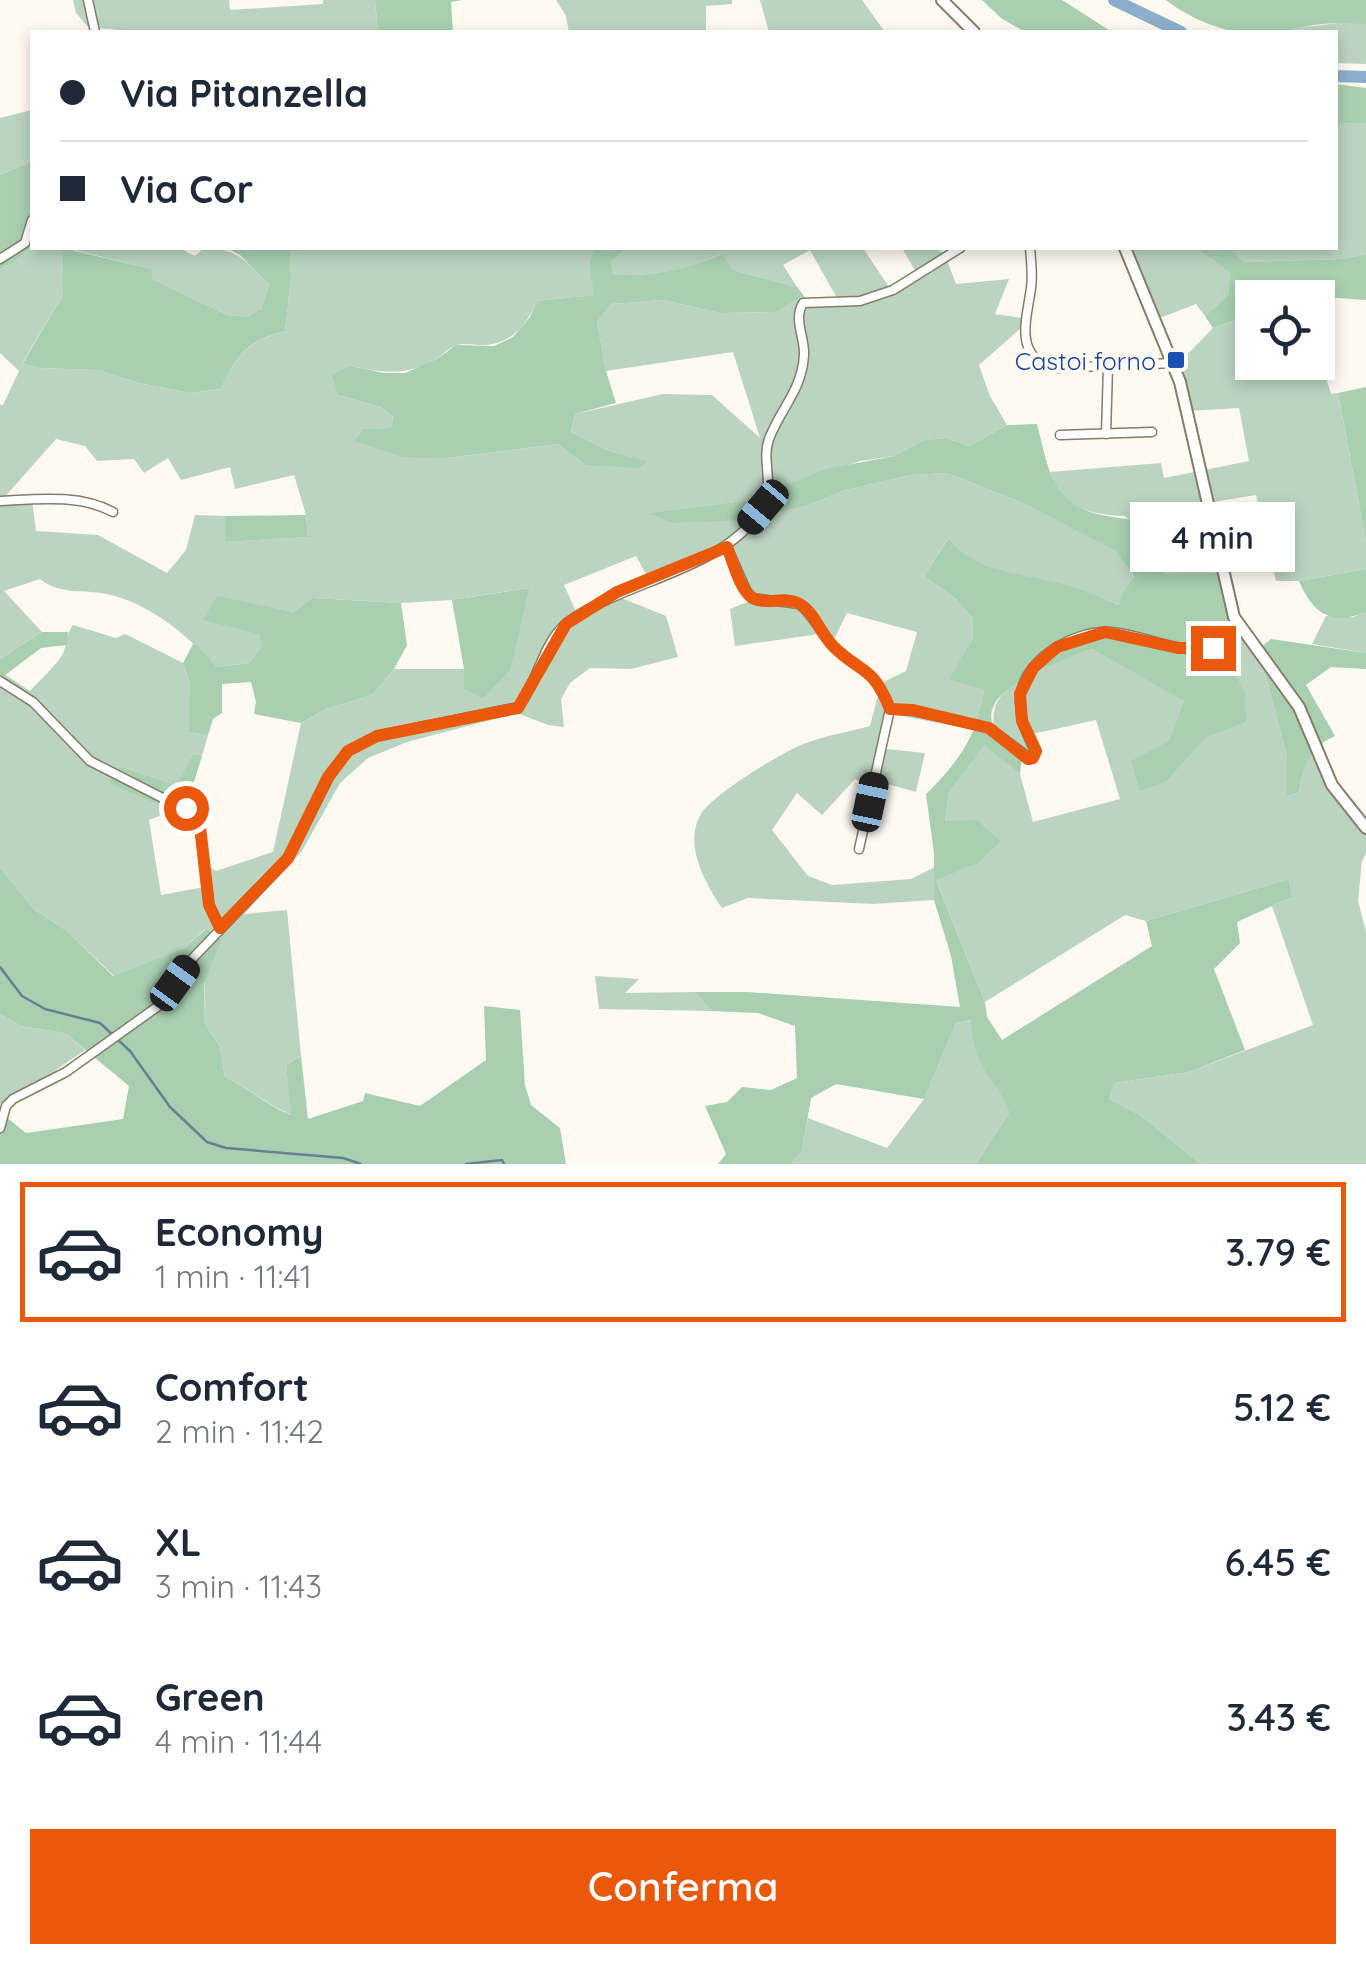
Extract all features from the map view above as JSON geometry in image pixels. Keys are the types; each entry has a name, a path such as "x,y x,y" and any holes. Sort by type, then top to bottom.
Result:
{"street":[{"path":"88,0 94,30"},
{"path":"942,0 972,30"},
{"path":"0,259 26,243 30,228"},
{"path":"0,1128 6,1106 14,1099 34,1091 158,1007 220,928 288,858 328,777 348,751 377,736 518,708 566,624 617,592 727,547 766,501 768,443 802,376 800,306 806,302 860,300 893,290 957,250"},
{"path":"1030,250 1032,281 1023,328 1030,350 1044,364 1108,367 1174,363"},
{"path":"1127,250 1174,363 1238,625 1299,707 1332,785 1366,828"},
{"path":"1106,434 1108,367"},
{"path":"1060,435 1152,432"},
{"path":"0,501 80,501 96,503 114,512"},
{"path":"727,547 750,595 758,600 790,601 805,608 833,646 879,683 890,709 859,849"},
{"path":"890,709 913,710 989,728 1030,759 1036,751 1022,721 1020,694 1033,668 1057,647 1105,632 1178,648 1213,648 1226,643 1238,625"},
{"path":"0,682 33,702 90,761 192,812 201,834 209,905 220,928"}],"green space":[{"path":"73,0 229,0 230,10 323,4 323,0 379,0 375,2 378,30 119,30 88,27 76,13"},
{"path":"462,0 451,2 453,30 378,30 375,1"},
{"path":"556,0 732,0 732,4 706,6 706,30 569,30 566,16"},
{"path":"760,0 862,0 884,30 768,30"},
{"path":"982,0 1062,0 1109,30 1022,30"},
{"path":"1166,0 1366,0 1366,25 1333,23 1285,30 1232,30 1191,16"},
{"path":"1346,21 1366,25 1366,64 1338,63 1338,30 1286,30"},
{"path":"1338,84 1366,88 1366,123 1338,124"},
{"path":"30,110 30,162 0,175 0,118"},
{"path":"1366,123 1366,254 1342,259 1245,262 1231,250 1338,250 1338,124"},
{"path":"30,162 30,248 0,269 0,175"},
{"path":"30,248 63,250 63,295 23,362 40,368 98,370 190,393 220,389 245,351 285,331 290,250 596,250 589,265 595,295 537,301 521,327 507,339 489,345 457,345 414,369 384,371 351,366 338,395 381,407 393,417 391,428 363,429 447,458 558,444 585,465 647,461 609,451 571,432 575,414 663,394 712,395 760,438 733,352 606,371 597,322 611,304 663,300 720,313 776,312 804,296 838,300 810,250 864,250 893,293 920,279 903,250 939,250 956,284 1009,279 995,314 1023,318 1021,328 979,365 990,396 1007,425 969,446 947,438 924,440 894,456 860,461 751,500 650,513 809,505 842,491 911,475 947,473 1023,503 1117,551 1134,578 1123,591 1120,605 1065,585 1013,576 962,556 947,540 924,576 956,599 973,619 973,638 950,678 984,690 975,730 892,714 886,749 925,753 916,792 880,782 877,790 855,779 822,815 797,793 772,830 808,876 832,885 911,879 935,867 937,879 979,863 1001,842 945,821 949,792 984,744 1020,774 1033,822 1120,799 1096,720 1028,735 1033,758 994,727 994,710 1012,685 1044,667 1092,649 1185,701 1169,741 1167,781 1245,691 1218,649 1233,619 1243,639 1259,649 1287,757 1287,796 1299,793 1304,761 1322,742 1328,771 1366,823 1366,853 1358,901 1366,932 1366,1164 1201,1164 1140,1115 1109,1099 1115,1083 1189,1072 1313,1025 1272,906 1292,897 1289,879 1146,921 1125,915 985,1002 937,882 934,900 873,904 748,898 722,908 703,875 695,850 701,814 732,786 793,749 870,726 881,683 906,671 917,632 847,613 830,647 819,634 735,646 730,609 750,601 724,543 647,576 636,556 564,585 580,620 619,597 666,616 678,657 631,669 590,668 570,683 561,699 564,727 517,713 407,742 368,758 340,783 302,851 244,914 287,910 301,1056 286,1065 292,1115 225,1077 220,1047 204,1022 205,929 184,948 114,976 67,931 35,910 0,868 0,679 6,675 30,691 61,657 73,625 116,638 125,634 183,663 190,684 190,732 208,735 202,756 193,754 176,787 119,766 110,783 172,811 149,820 161,895 210,886 209,866 216,871 273,852 301,723 326,709 372,695 394,669 464,669 464,689 511,669 528,588 452,600 401,603 314,598 294,612 217,597 260,634 262,646 249,663 217,667 181,633 138,605 107,594 55,587 40,579 4,591 42,632 0,659 0,405 19,371 0,353 0,269","holes":["56,439 85,446 97,461 134,459 144,473 168,458 181,480 230,467 235,489 294,475 308,537 225,542 225,516 195,515 186,550 167,573 98,535 36,531 32,499 2,500"]},
{"path":"63,250 71,250 151,269 153,279 227,315 247,317 261,309 269,285 230,250 290,250 285,331 245,351 220,389 190,393 98,370 40,368 23,363 63,295"},
{"path":"75,250 183,250 195,256 202,250 221,250 241,258 269,285 261,309 247,317 227,315 153,279 150,269"},
{"path":"594,250 624,250 611,262 614,275 670,271 722,254 733,270 797,287 804,296 776,312 720,313 663,300 611,304 597,322 616,403 575,414 571,432 609,451 648,461 639,468 585,465 558,444 447,458 402,457 355,441 363,429 391,428 393,417 381,407 338,395 332,375 351,366 405,373 437,359 456,345 494,346 513,337 530,317 537,301 594,295 589,265"},
{"path":"624,250 810,250 783,265 797,287 733,270 721,254 695,265 642,275 614,275 611,262"},
{"path":"1125,250 1199,250 1230,273 1228,295 1205,316 1196,304 1152,321"},
{"path":"1199,250 1231,250 1245,262 1342,259 1366,254 1366,300 1335,298 1335,280 1235,280 1235,319 1213,328 1205,316 1228,295 1230,273"},
{"path":"1233,321 1235,380 1327,380 1331,394 1338,393 1366,541 1366,569 1299,581 1276,581 1256,495 1207,503 1221,572 1163,576 1166,556 1125,516 1082,509 1067,501 1056,488 1050,472 1161,463 1164,478 1249,461 1239,408 1189,411 1178,364 1213,328"},
{"path":"1366,387 1366,541 1338,393"},
{"path":"1037,424 1056,484 1074,504 1088,511 1137,521 1163,538 1164,575 1221,572 1233,619 1219,649 1245,691 1246,722 1206,737 1167,781 1140,791 1131,761 1169,741 1184,701 1092,649 1045,667 1010,688 991,713 996,731 1022,756 1020,774 984,745 949,792 945,821 977,820 1001,842 979,863 936,880 985,1002 987,1017 1002,1040 1152,946 1146,921 1289,879 1292,897 1237,922 1240,943 1214,969 1245,1050 1189,1072 1115,1083 1109,1099 1140,1115 1201,1164 976,1164 1009,1113 978,1057 971,1020 956,1023 924,1099 836,1084 811,1098 802,1151 791,1164 718,1164 726,1154 705,1106 727,1102 742,1087 771,1090 797,1078 795,1026 758,1013 712,1011 694,992 748,992 960,1007 951,956 934,900 934,853 926,794 965,747 977,721 984,690 949,679 973,638 973,619 956,599 924,576 948,539 960,551 987,566 1073,587 1119,605 1123,591 1134,577 1116,551 1023,503 947,473 911,475 842,491 809,505 739,520 673,523 648,513 751,500 826,469 894,456 924,440 947,438 969,446 1007,425"},
{"path":"306,515 308,537 225,542 225,516"},
{"path":"1366,569 1366,612 1343,618 1317,609 1299,581"},
{"path":"529,588 511,669 483,698 464,689 452,600"},
{"path":"217,596 294,612 313,598 401,603 407,645 394,669 372,695 326,709 301,723 254,714 256,702 251,682 222,684 222,713 213,719 208,735 189,732 190,684 183,663 194,642 217,667 249,663 262,646 259,634 203,620"},
{"path":"1366,612 1366,653 1312,644 1326,616 1353,617"},
{"path":"42,632 68,632 67,645 41,648 0,679 0,659"},
{"path":"1271,639 1366,653 1366,669 1331,667 1306,685 1335,736 1308,758 1299,793 1287,796 1287,757 1259,649"},
{"path":"193,754 202,756 187,805 172,811 109,783 119,766 176,786"},
{"path":"0,868 35,910 67,931 113,976 184,948 206,929 221,941 204,984 204,1022 220,1047 225,1077 291,1115 286,1065 301,1056 308,1119 363,1101 365,1093 420,1106 486,1060 484,1006 520,1010 525,1085 531,1105 560,1128 566,1164 0,1164 0,1112 26,1133 123,1119 129,1086 65,1033 21,1026 0,1014"},
{"path":"595,976 639,979 625,993 694,992 712,1011 599,1009"},
{"path":"0,1014 21,1026 65,1033 85,1050 0,1104"},
{"path":"972,1020 984,1069 1003,1091 1009,1113 976,1164 791,1164 802,1151 808,1118 887,1148 924,1099 956,1023"}],"waterway":[{"path":"1114,0 1177,30"},
{"path":"1338,76 1366,77"},
{"path":"0,967 22,996 45,1009 100,1023 130,1051 170,1107 207,1142 226,1148 343,1158 361,1164"},
{"path":"466,1164 502,1160 504,1164"}],"place":[{"name":"Castoi forno","path":"1176,360"}],"route":[{"path":"186,808 200,827 209,905 220,928 288,858 328,777 348,751 377,736 518,708 566,624 617,592 727,547 753,598 790,601 805,608 833,646 879,683 890,709 913,710 989,728 1028,759 1036,751 1022,721 1022,685 1033,668 1057,647 1114,632 1178,648 1213,648"}]}
